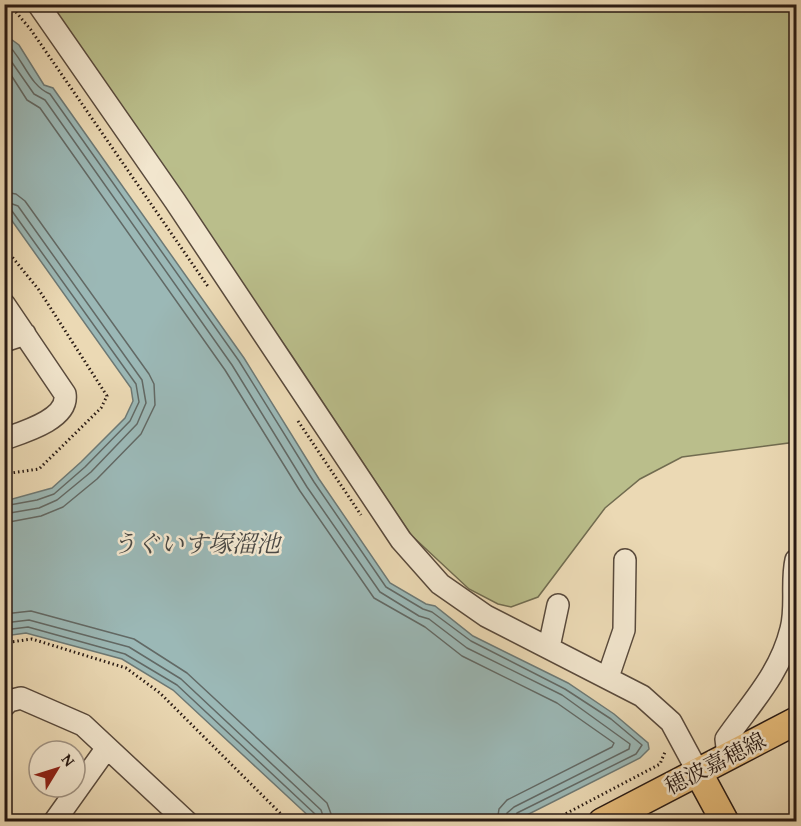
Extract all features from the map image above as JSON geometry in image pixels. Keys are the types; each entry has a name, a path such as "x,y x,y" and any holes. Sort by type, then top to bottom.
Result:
{"main road":[{"name":"穂波嘉穂線","path":"602,822 796,721"},
{"path":"698,772 725,822"}],"street":[{"path":"38,4 175,201 401,540 440,584 486,616 642,696 671,723 698,772"},
{"path":"4,303 65,394 66,402 62,411 25,431 4,439"},
{"path":"4,341 26,334"},
{"path":"608,677 624,630 626,560"},
{"path":"728,756 726,739 750,710 782,656 791,629 796,560"},
{"path":"549,647 558,605"},
{"path":"4,706 9,701 21,698 82,725 187,822"},
{"path":"54,822 106,749"}],"path":[{"path":"5,4 16,12 31,30 212,291"},
{"path":"294,415 364,519"},
{"path":"4,643 33,639 126,668 160,693 289,822"},
{"path":"550,822 660,764 665,752 662,744"}],"green space":[{"path":"51,5 796,5 796,442 682,457 640,479 605,508 538,597 511,607 498,604 469,589 411,535 292,356"}],"water":[{"name":"うぐいす塚溜池","path":"4,34 19,45 44,85 53,88 244,358 319,479 390,583 426,604 435,606 473,636 568,683 614,714 648,743 649,749 640,758 515,821 314,821 173,690 122,659 26,633 5,636 5,501 52,488 125,418 133,401 131,388 5,211"}]}
